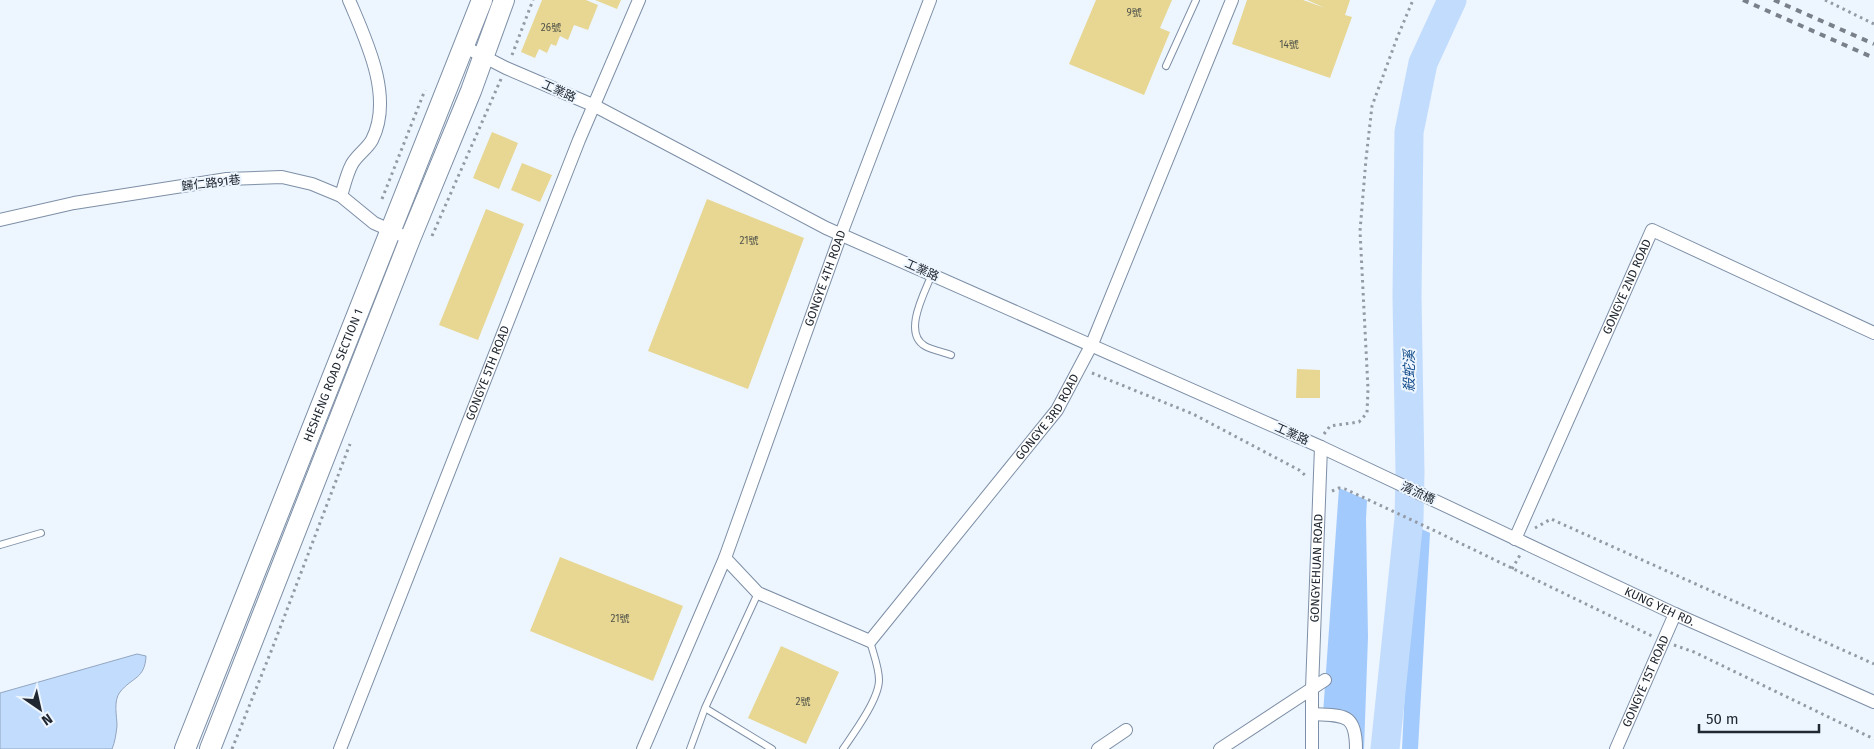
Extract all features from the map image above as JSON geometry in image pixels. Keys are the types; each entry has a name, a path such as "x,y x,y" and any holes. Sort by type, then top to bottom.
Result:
{"main road":[{"name":"HESHENG ROAD SECTION 1","path":"184,749 482,0"},
{"name":"HESHENG ROAD SECTION 1","path":"210,749 410,238 472,90 504,0"}],"street":[{"path":"341,196 352,164 372,140 379,116 379,92 374,62 349,0"},
{"name":"GONGYE 5TH ROAD","path":"340,749 579,140 639,0"},
{"name":"GONGYE 4TH ROAD","path":"725,558 840,234 930,0"},
{"name":"GONGYE 3RD ROAD","path":"870,641 1057,410 1092,344 1232,0"},
{"name":"工業路","path":"463,46 506,68 594,106 840,234 1092,344 1321,447 1388,480"},
{"name":"歸仁路91巷","path":"0,220 74,203 227,179 282,177 312,184 341,196 374,223 410,238"},
{"name":"GONGYE 2ND ROAD","path":"1521,541 1652,230 1874,333"},
{"name":"GONGYEHUAN ROAD","path":"1312,749 1312,689 1321,447"},
{"name":"清流橋","path":"1388,480 1447,507"},
{"name":"KUNG YEH RD.","path":"1447,507 1675,614 1874,702"},
{"path":"643,749 725,558 758,593 870,641"},
{"name":"GONGYE 1ST ROAD","path":"1616,749 1675,614"},
{"path":"1220,749 1325,680"},
{"path":"1312,714 1344,716 1352,722 1356,737 1356,749"},
{"path":"1098,749 1126,730"}],"lane":[{"path":"1166,66 1196,0"},
{"path":"932,274 916,317 914,329 918,339 924,346 951,355"},
{"path":"0,545 41,533"},
{"path":"690,749 706,708 758,593"},
{"path":"842,749 857,729 878,689 879,677 870,641"},
{"path":"706,708 772,749"}],"path":[{"path":"431,238 506,68 533,0"},
{"path":"1321,447 1324,432 1330,426 1359,422 1366,413 1368,389 1360,231 1372,106 1413,0"},
{"path":"1825,0 1874,24"},
{"path":"1082,363 1093,374 1193,414 1299,470 1307,477 1313,490 1330,492 1339,488 1345,489 1663,641 1694,652 1874,739"},
{"path":"232,749 353,439"},
{"path":"1512,569 1521,541 1533,529 1551,520 1874,664"}],"shaded area":[{"path":"1339,488 1367,500 1368,637 1364,749 1356,749 1352,722 1323,714"},
{"path":"1413,525 1430,533 1418,749 1402,749"},
{"path":"137,654 146,656 145,664 140,674 118,696 116,704 117,726 112,749 0,749 0,693"}],"building":[{"path":"542,0 586,0 598,5 588,30 574,25 568,40 560,36 556,46 551,44 547,53 539,49 535,58 521,52"},
{"path":"595,0 621,0 617,9"},
{"path":"1096,0 1172,0 1160,28 1170,32 1144,95 1069,64"},
{"path":"1247,0 1303,0 1325,8 1307,0 1350,0 1345,15 1352,17 1330,78 1232,44"},
{"path":"492,132 518,143 499,189 473,178"},
{"path":"522,163 552,175 540,202 511,190"},
{"path":"707,199 804,238 748,389 648,351"},
{"path":"486,209 524,224 478,340 439,325"},
{"path":"1297,369 1320,370 1320,398 1296,398"},
{"path":"560,557 683,606 653,681 530,631"},
{"path":"781,646 839,672 806,744 748,718"}],"waterway":[{"name":"殺蛇溪","path":"1385,749 1409,519 1407,296 1409,132 1423,63 1452,0"}],"railway":[{"path":"1743,0 1874,58"},
{"path":"1774,0 1874,44"}]}
